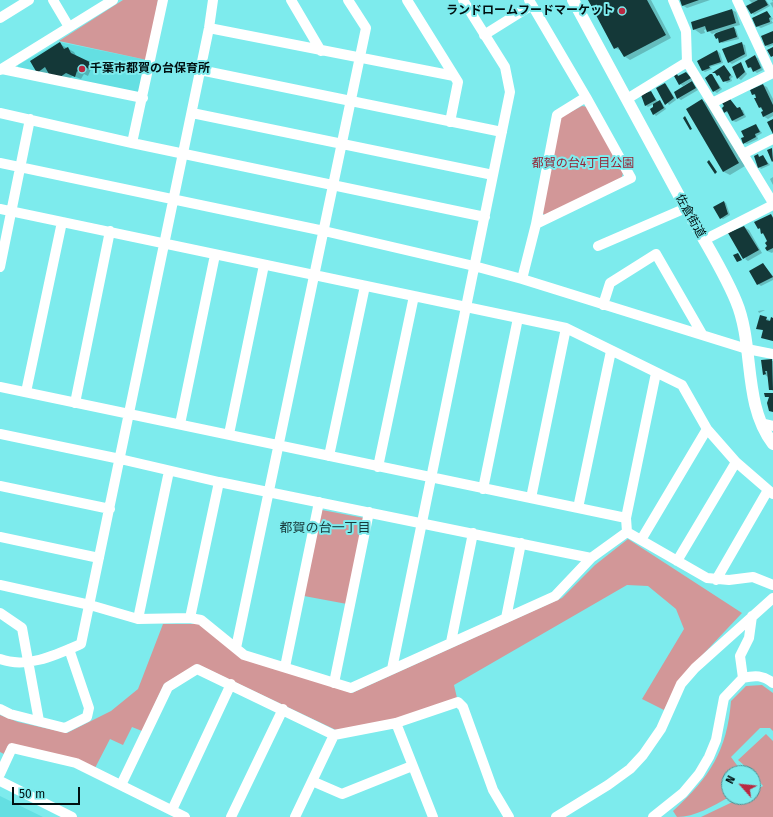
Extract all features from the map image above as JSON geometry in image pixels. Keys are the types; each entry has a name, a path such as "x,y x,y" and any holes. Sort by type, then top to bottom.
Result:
{"main road":[{"name":"佐倉街道","path":"573,0 686,208 725,276 744,322 754,398 767,425 773,444"}],"street":[{"path":"0,18 29,0"},
{"path":"53,0 69,27"},
{"path":"1,70 113,0"},
{"path":"132,143 143,98 163,0"},
{"path":"0,659 28,663 81,644 192,112 209,28 213,0"},
{"path":"291,0 321,51"},
{"path":"236,648 366,28 348,0"},
{"path":"407,0 458,82 450,122"},
{"path":"392,669 430,477 510,92 509,81 505,68 463,0"},
{"path":"673,0 686,31 687,62 773,204 704,240"},
{"path":"712,103 772,73 737,0"},
{"path":"484,35 531,2 631,178 536,224"},
{"path":"209,28 454,76"},
{"path":"627,99 687,62"},
{"path":"1,70 143,98"},
{"path":"200,70 502,132"},
{"path":"522,279 536,224 557,115 586,97"},
{"path":"192,112 493,175"},
{"path":"0,113 183,154 485,217"},
{"path":"0,267 30,119"},
{"path":"743,154 773,139"},
{"path":"0,163 324,231 474,266 522,279 702,334 747,350 773,354"},
{"path":"598,246 686,208"},
{"path":"0,209 566,328 682,385 706,429 736,462 771,492 716,580"},
{"path":"26,392 62,222"},
{"path":"75,403 110,231"},
{"path":"603,305 610,283 656,254 702,334"},
{"path":"180,424 214,255"},
{"path":"229,434 264,265"},
{"path":"329,456 365,286"},
{"path":"378,467 414,296"},
{"path":"483,488 518,318"},
{"path":"531,498 566,328"},
{"path":"578,508 610,350"},
{"path":"627,532 626,518 656,373"},
{"path":"0,387 626,518"},
{"path":"641,540 706,429"},
{"path":"0,434 120,458 219,482 422,522 591,558"},
{"path":"677,561 736,462"},
{"path":"138,619 169,471"},
{"path":"190,618 219,482"},
{"path":"0,486 110,509"},
{"path":"285,667 319,502"},
{"path":"334,683 369,512"},
{"path":"627,532 707,578 716,580 753,577 773,585"},
{"path":"0,585 90,605 138,619 190,618 201,620 208,624 244,655 351,688 555,596 591,558 627,532"},
{"path":"451,642 473,533"},
{"path":"0,537 100,558"},
{"path":"506,618 521,543"},
{"path":"556,817 608,785 630,769 643,756 661,729 681,684 695,668 773,598"},
{"path":"0,613 22,628 39,721"},
{"path":"743,678 740,656 749,638 752,616"},
{"path":"0,709 10,714 66,728 87,717 90,708 69,649"},
{"path":"121,785 168,687 197,669 283,709 334,735 396,723 458,702 463,707 493,790 509,817"},
{"path":"653,817 682,793 699,774 709,757 716,740 724,698 743,678 752,676 765,677 773,683"},
{"path":"172,810 231,684"},
{"path":"231,817 283,709"},
{"path":"396,723 433,817"},
{"path":"295,817 334,735"},
{"path":"0,774 12,748 76,763 186,817"},
{"path":"312,781 342,794 412,766"},
{"path":"0,781 72,817"}],"shaded area":[{"name":"千葉市都賀の台保育所","path":"59,42 147,60 140,90 134,94 19,72 18,65"},
{"path":"0,796 43,817 0,817"}],"green space":[{"path":"123,0 158,0 147,60 59,41"},
{"name":"都賀の台4丁目公園","path":"582,106 588,107 623,173 621,180 546,217 541,211 561,117"},
{"path":"322,510 364,518 347,604 304,596"},
{"path":"628,539 742,613 679,680 664,710 642,699 684,629 676,609 648,586 627,585 454,685 457,698 396,720 336,730 197,664 164,684 142,731 132,727 123,745 110,739 95,768 9,744 4,754 0,752 0,715 18,722 67,733 111,711 138,689 163,624 199,624 242,658 352,693 562,598 595,565"},
{"path":"762,685 773,693 773,731 770,728 760,728 731,757 737,765 721,765 721,801 697,813 684,817 677,817 673,811 686,799 707,774 721,749 729,719 731,701 746,686"},
{"path":"766,734 773,741 773,817 701,817 726,805 761,805 761,787 763,786 761,783 761,765 744,765 738,760"}],"building":[{"path":"588,0 647,0 666,35 624,57 618,47 614,49"},
{"path":"680,0 699,0 682,6"},
{"path":"758,0 765,0 768,5 751,14 746,6"},
{"path":"732,9 736,23 707,32 705,26 693,30 691,22"},
{"path":"767,11 771,17 769,18 770,22 756,27 752,18"},
{"path":"734,27 737,37 719,43 718,38 716,39 714,35"},
{"path":"773,31 773,43 765,46 761,36"},
{"path":"60,42 64,49 68,47 71,53 92,63 89,69 85,67 82,73 77,71 75,77 66,73 60,77 50,76 45,67 37,73 30,61"},
{"path":"742,42 745,54 728,63 722,49"},
{"path":"773,47 773,56 771,57 767,50"},
{"path":"717,50 721,62 709,66 710,68 702,71 697,61"},
{"path":"755,55 761,68 753,72 751,67 748,68 745,61"},
{"path":"741,62 745,72 737,79 732,67"},
{"path":"724,65 731,75 729,77 730,80 723,82 719,75 717,76 715,73 712,73"},
{"path":"686,72 691,78 679,85 674,76 677,74 678,76"},
{"path":"712,74 720,88 713,92 705,78"},
{"path":"692,81 696,88 677,99 674,92"},
{"path":"665,83 674,98 665,105 656,88"},
{"path":"763,84 773,105 773,112 763,117 761,112 763,111 761,107 759,108 754,98 756,98 755,94 752,95 750,90"},
{"path":"651,91 656,100 645,106 641,95"},
{"path":"702,99 739,163 723,172 686,109"},
{"path":"730,99 737,108 740,107 744,115 732,121 727,111 724,113 722,108 724,106 722,103"},
{"path":"660,100 664,108 653,115 650,109 653,107 653,104"},
{"path":"685,116 692,129 690,130 683,118"},
{"path":"773,119 773,134 767,122"},
{"path":"756,124 760,132 755,134 756,137 743,144 741,138 744,137 741,131"},
{"path":"772,148 773,161 772,162 767,150"},
{"path":"758,154 759,157 763,155 768,164 758,168 754,156"},
{"path":"709,160 717,172 715,174 707,162"},
{"path":"724,201 728,214 720,219 713,207"},
{"path":"771,214 773,218 773,248 767,251 765,248 767,246 765,243 767,241 763,233 761,234 760,228 758,229 754,222"},
{"path":"744,226 759,250 743,259 728,233"},
{"path":"738,253 742,260 737,262 733,255"},
{"path":"763,263 773,277 757,285 749,271"},
{"path":"760,315 767,317 766,320 770,321 771,317 773,318 773,341 761,338 763,330 756,329"},
{"path":"772,359 773,390 769,390 767,371 765,371 766,374 763,375 761,360"},
{"path":"764,393 773,393 773,412 769,411 767,403 769,397 765,397"}],"place":[{"name":"ランドロームフードマーケット","path":"622,11"},
{"name":"千葉市都賀の台保育所","path":"82,69"}],"district":[{"name":"都賀の台一丁目","path":"325,528"}]}
